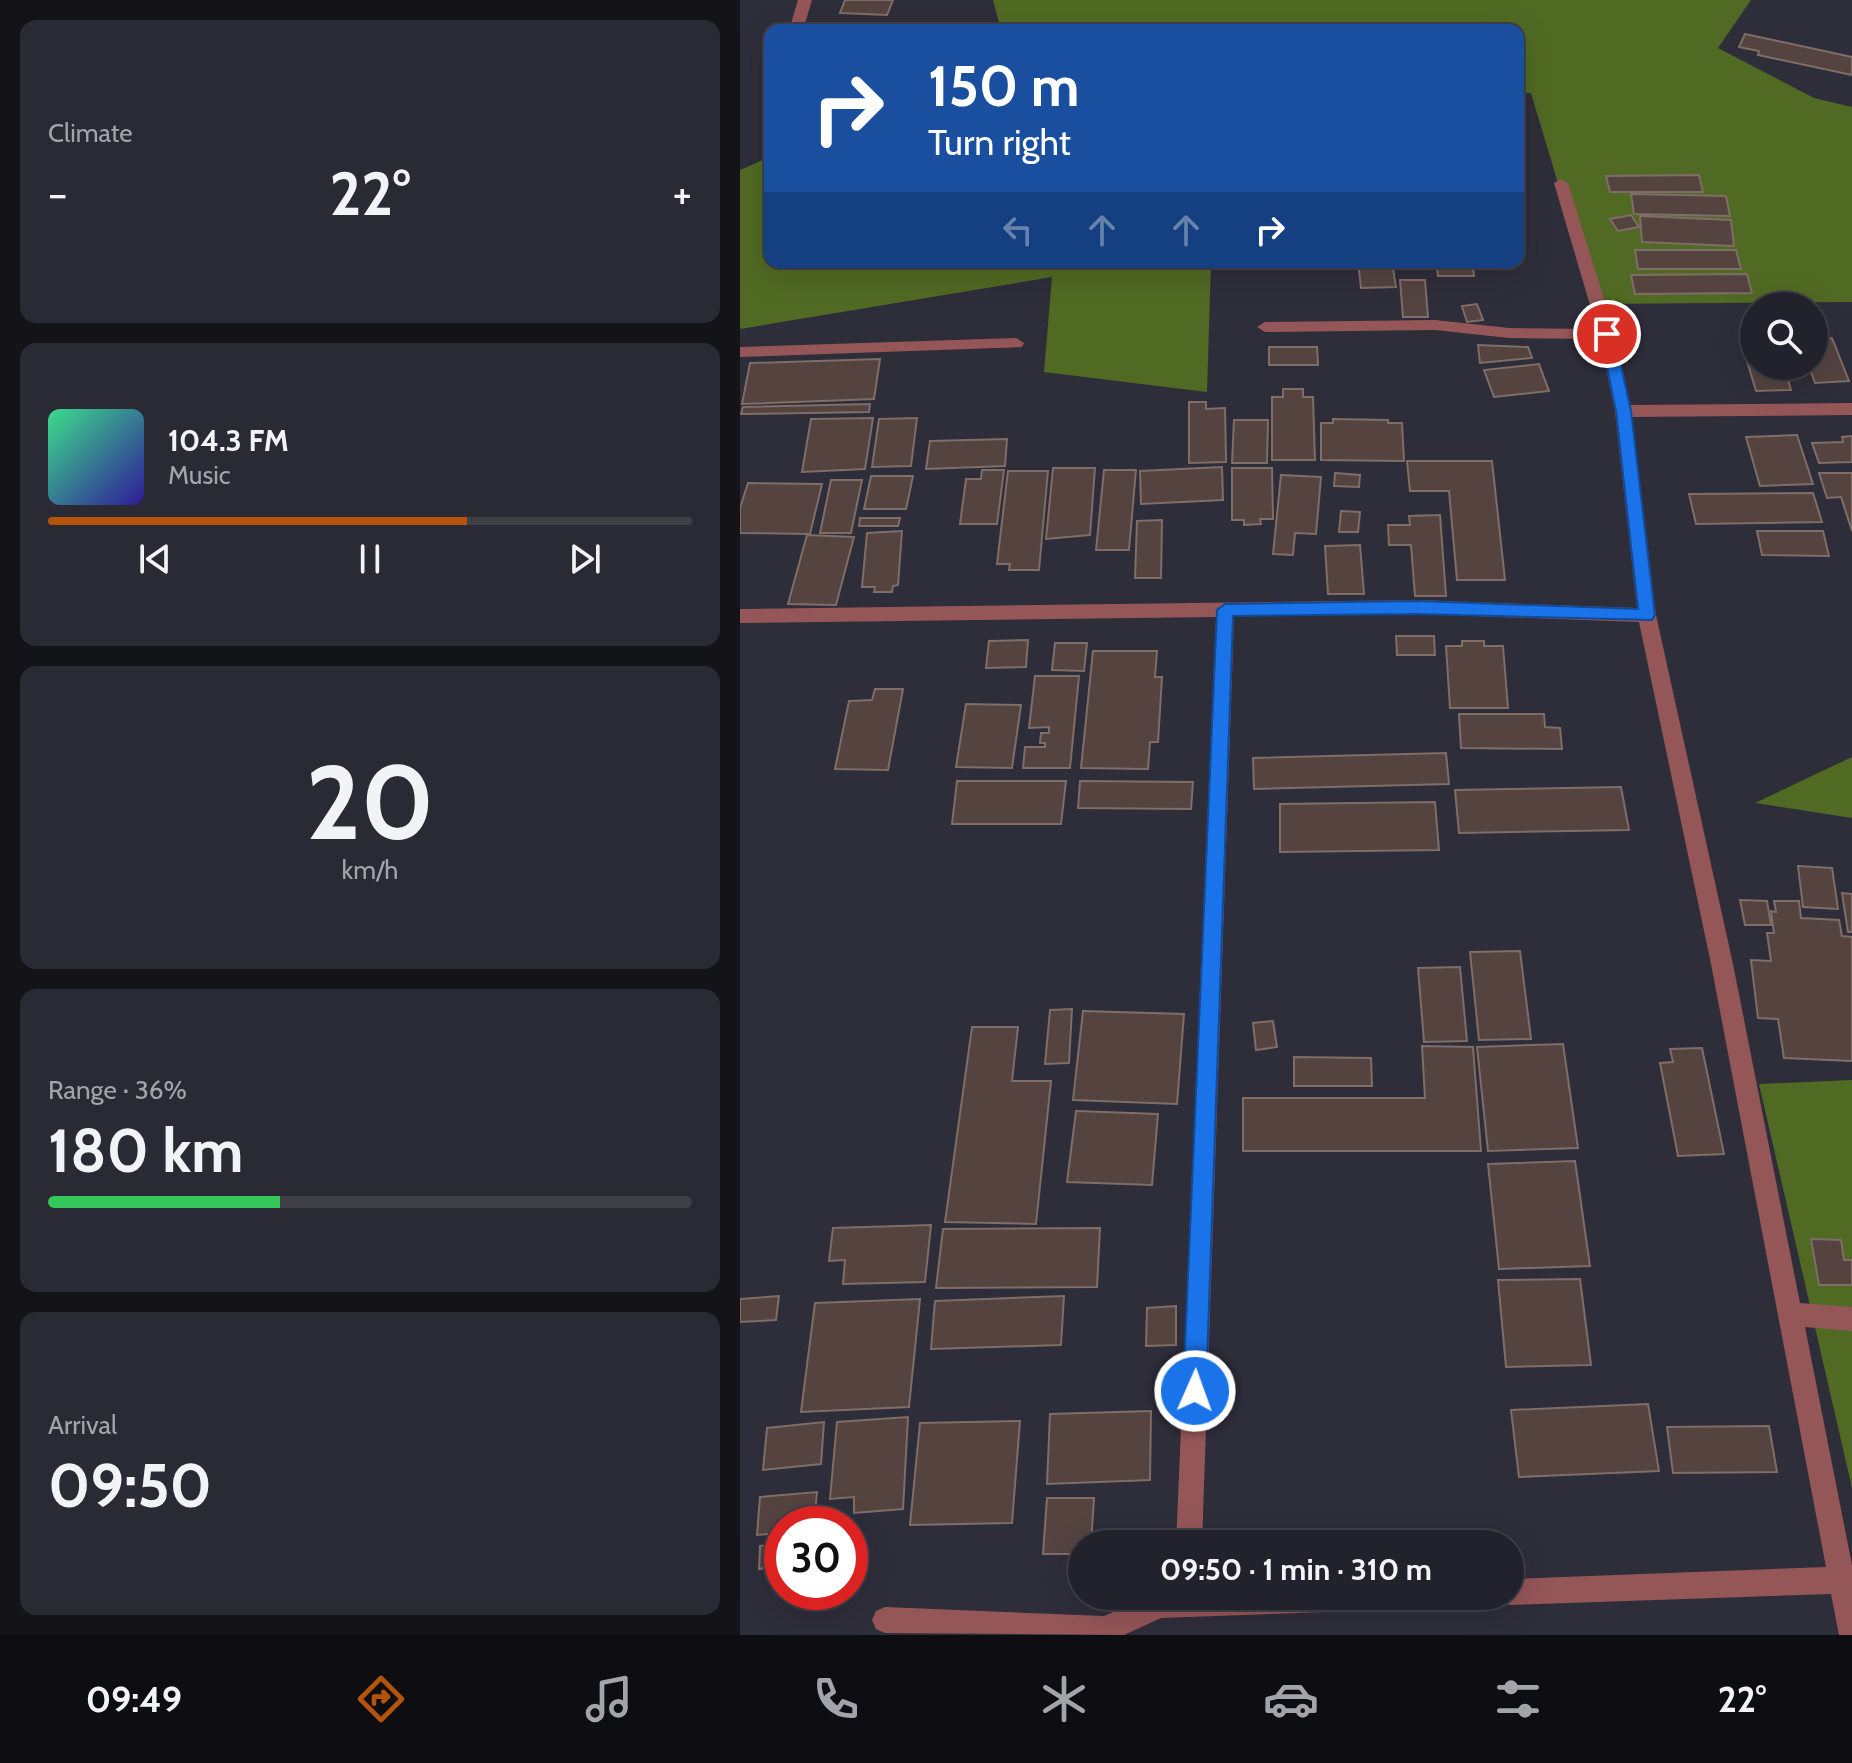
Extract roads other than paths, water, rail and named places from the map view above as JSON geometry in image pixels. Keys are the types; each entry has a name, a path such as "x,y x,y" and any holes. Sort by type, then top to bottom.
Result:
{"street":[{"path":"798,24 805,0"},
{"path":"1561,183 1607,334 1623,411 1647,615 1722,964 1852,1633"},
{"path":"1265,327 1435,325 1509,333 1607,334"},
{"path":"740,352 1016,343"},
{"path":"1623,411 1852,409"},
{"path":"740,616 1417,607 1647,615"},
{"path":"1190,1530 1225,610"},
{"path":"1789,1314 1852,1319"},
{"path":"1524,1591 1840,1580"},
{"path":"885,1620 1105,1630 1144,1610"}]}
